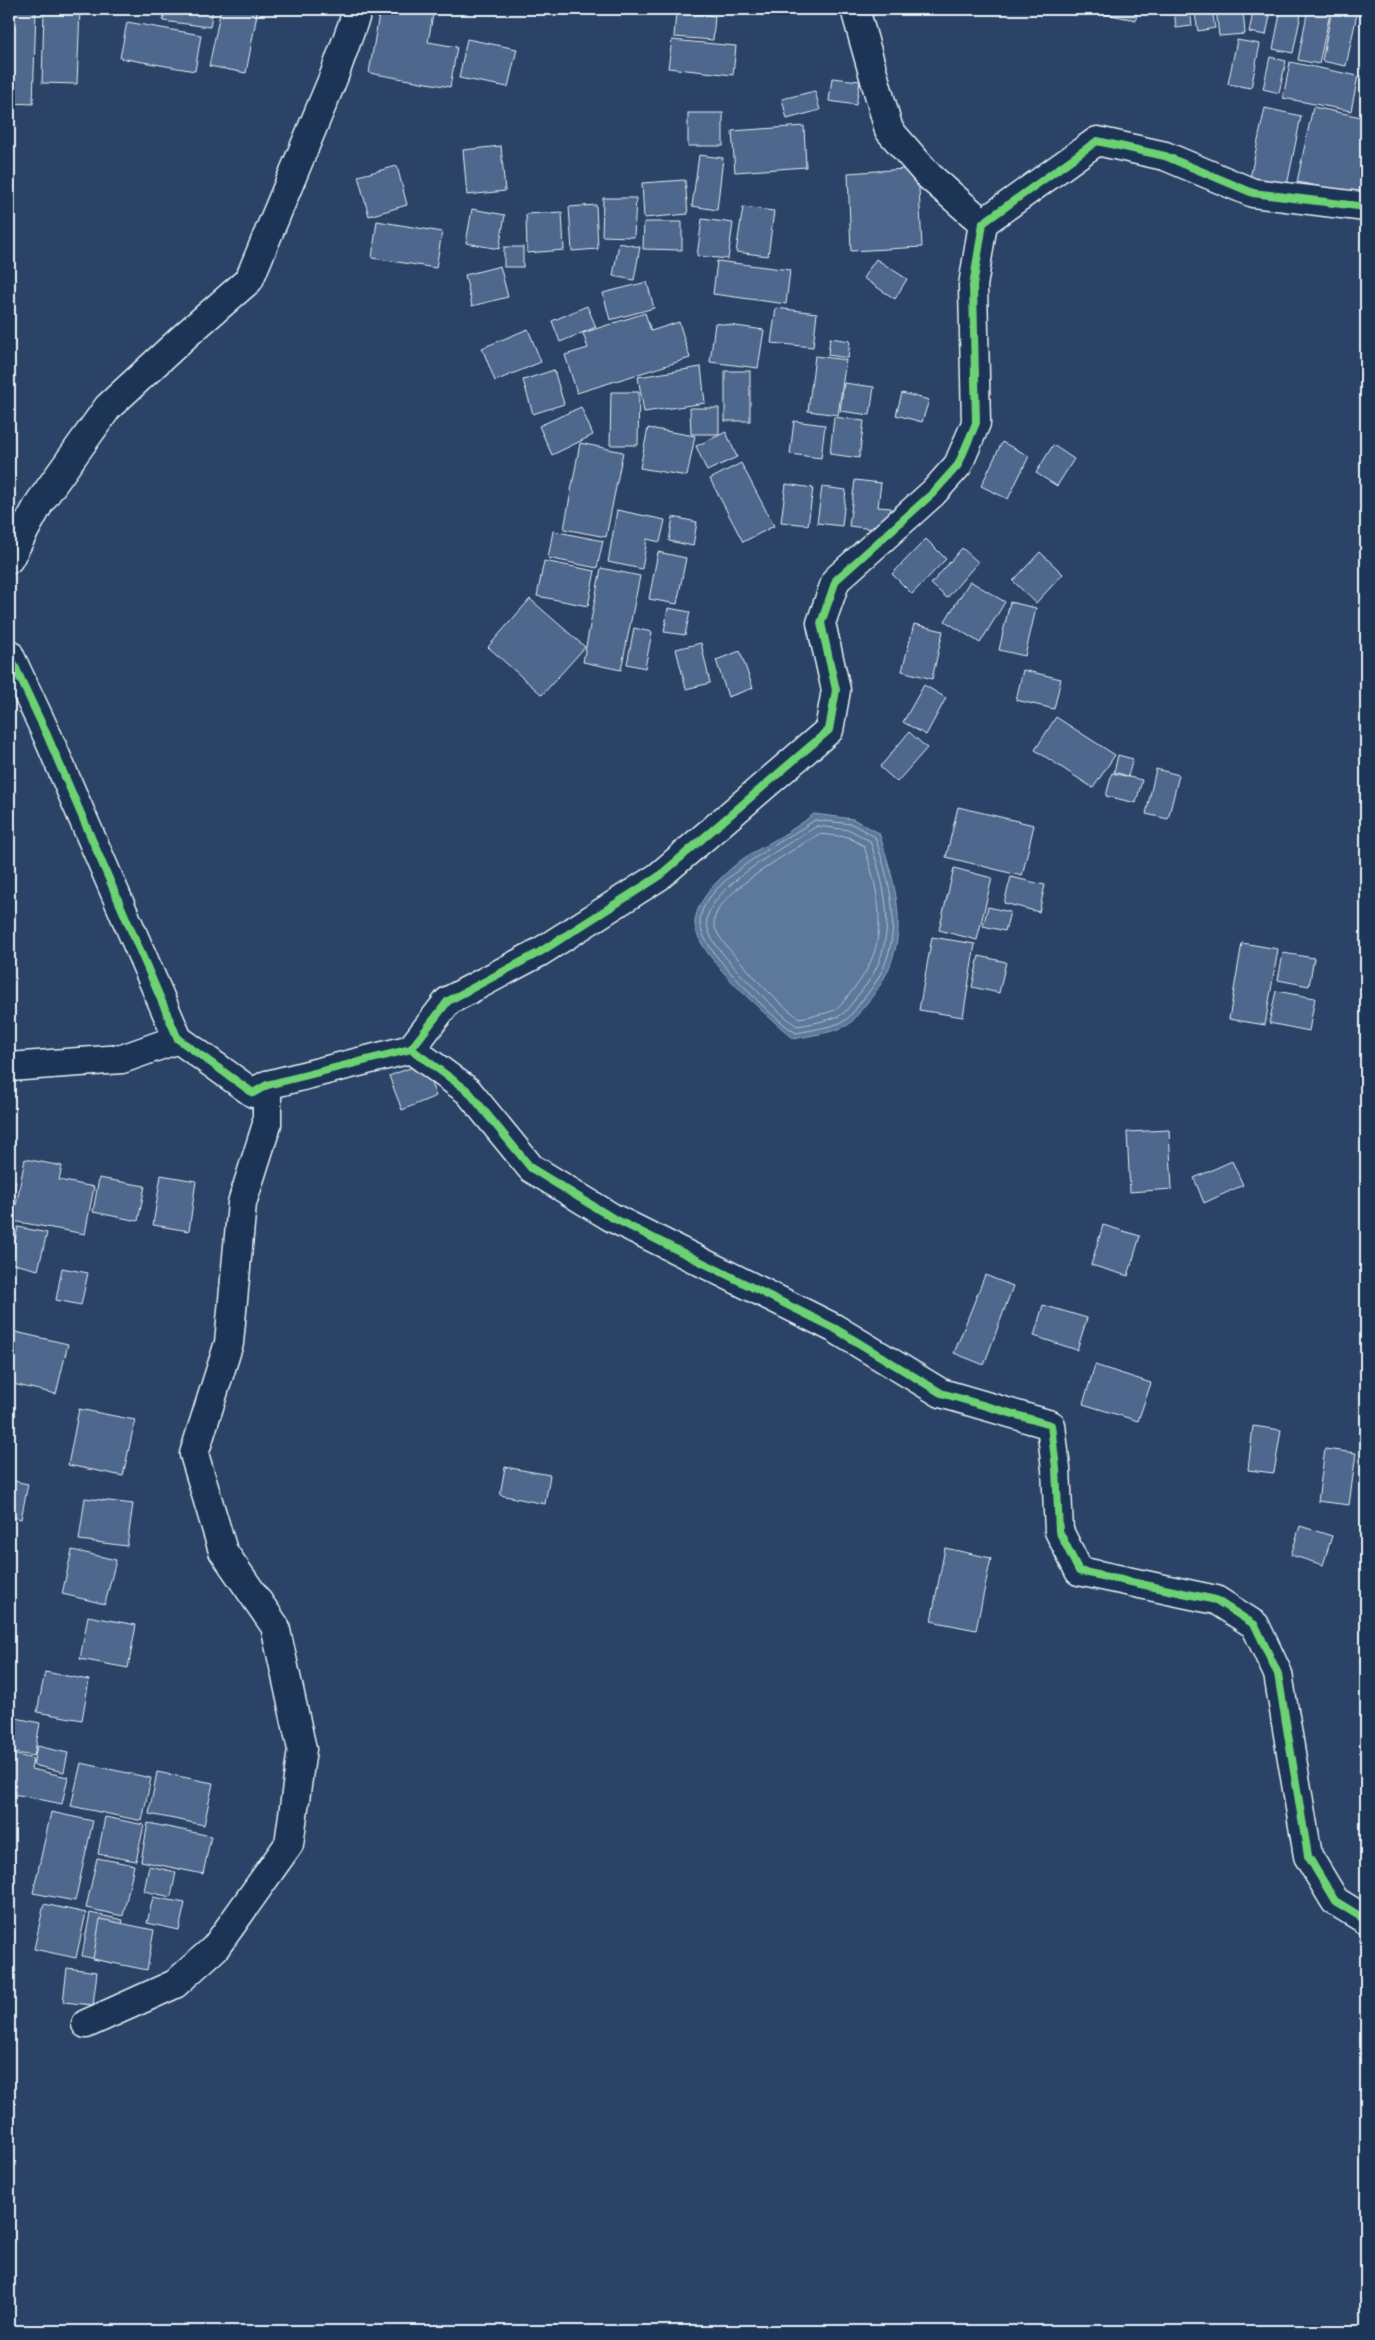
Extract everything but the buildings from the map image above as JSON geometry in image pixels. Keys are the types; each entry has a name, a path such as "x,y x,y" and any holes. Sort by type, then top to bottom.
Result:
{"street":[{"path":"9,559 40,502 108,407 186,334 249,280 334,76 358,9"},
{"path":"855,9 889,130 929,176 984,223"},
{"path":"9,654 47,735 178,1039 253,1093 267,1085 411,1049 448,1001 540,952 658,878 829,730 836,690 821,623 836,580 933,493 958,465 976,423 973,286 984,223 1097,141 1165,156 1253,193 1366,207"},
{"path":"9,1067 122,1059 178,1039"},
{"path":"411,1049 468,1092 531,1168 611,1217 834,1328 941,1393 1051,1425 1056,1469 1059,1531 1079,1570 1216,1600 1254,1625 1278,1674 1308,1856 1335,1901 1366,1920"},
{"path":"86,2024 175,1984 215,1948 289,1844 302,1749 275,1626 224,1551 194,1454 228,1343 242,1203 267,1124 267,1085"}],"water":[{"path":"814,814 853,819 879,833 896,899 897,941 892,962 882,982 852,1022 835,1030 794,1039 751,1001 719,967 697,934 695,921 697,912 706,895 726,873 744,858 789,832"}],"cycle path":[{"path":"9,654 47,735 178,1039 253,1093 267,1085 411,1049 448,1001 540,952 658,877 829,730 836,690 821,623 836,580 933,493 958,465 976,423 973,286 983,223 1097,141 1165,156 1253,193 1366,207"},
{"path":"411,1049 468,1091 531,1168 611,1217 834,1328 941,1393 1051,1425 1056,1469 1059,1531 1079,1571 1216,1600 1255,1625 1278,1674 1308,1856 1335,1901 1366,1920"}]}
